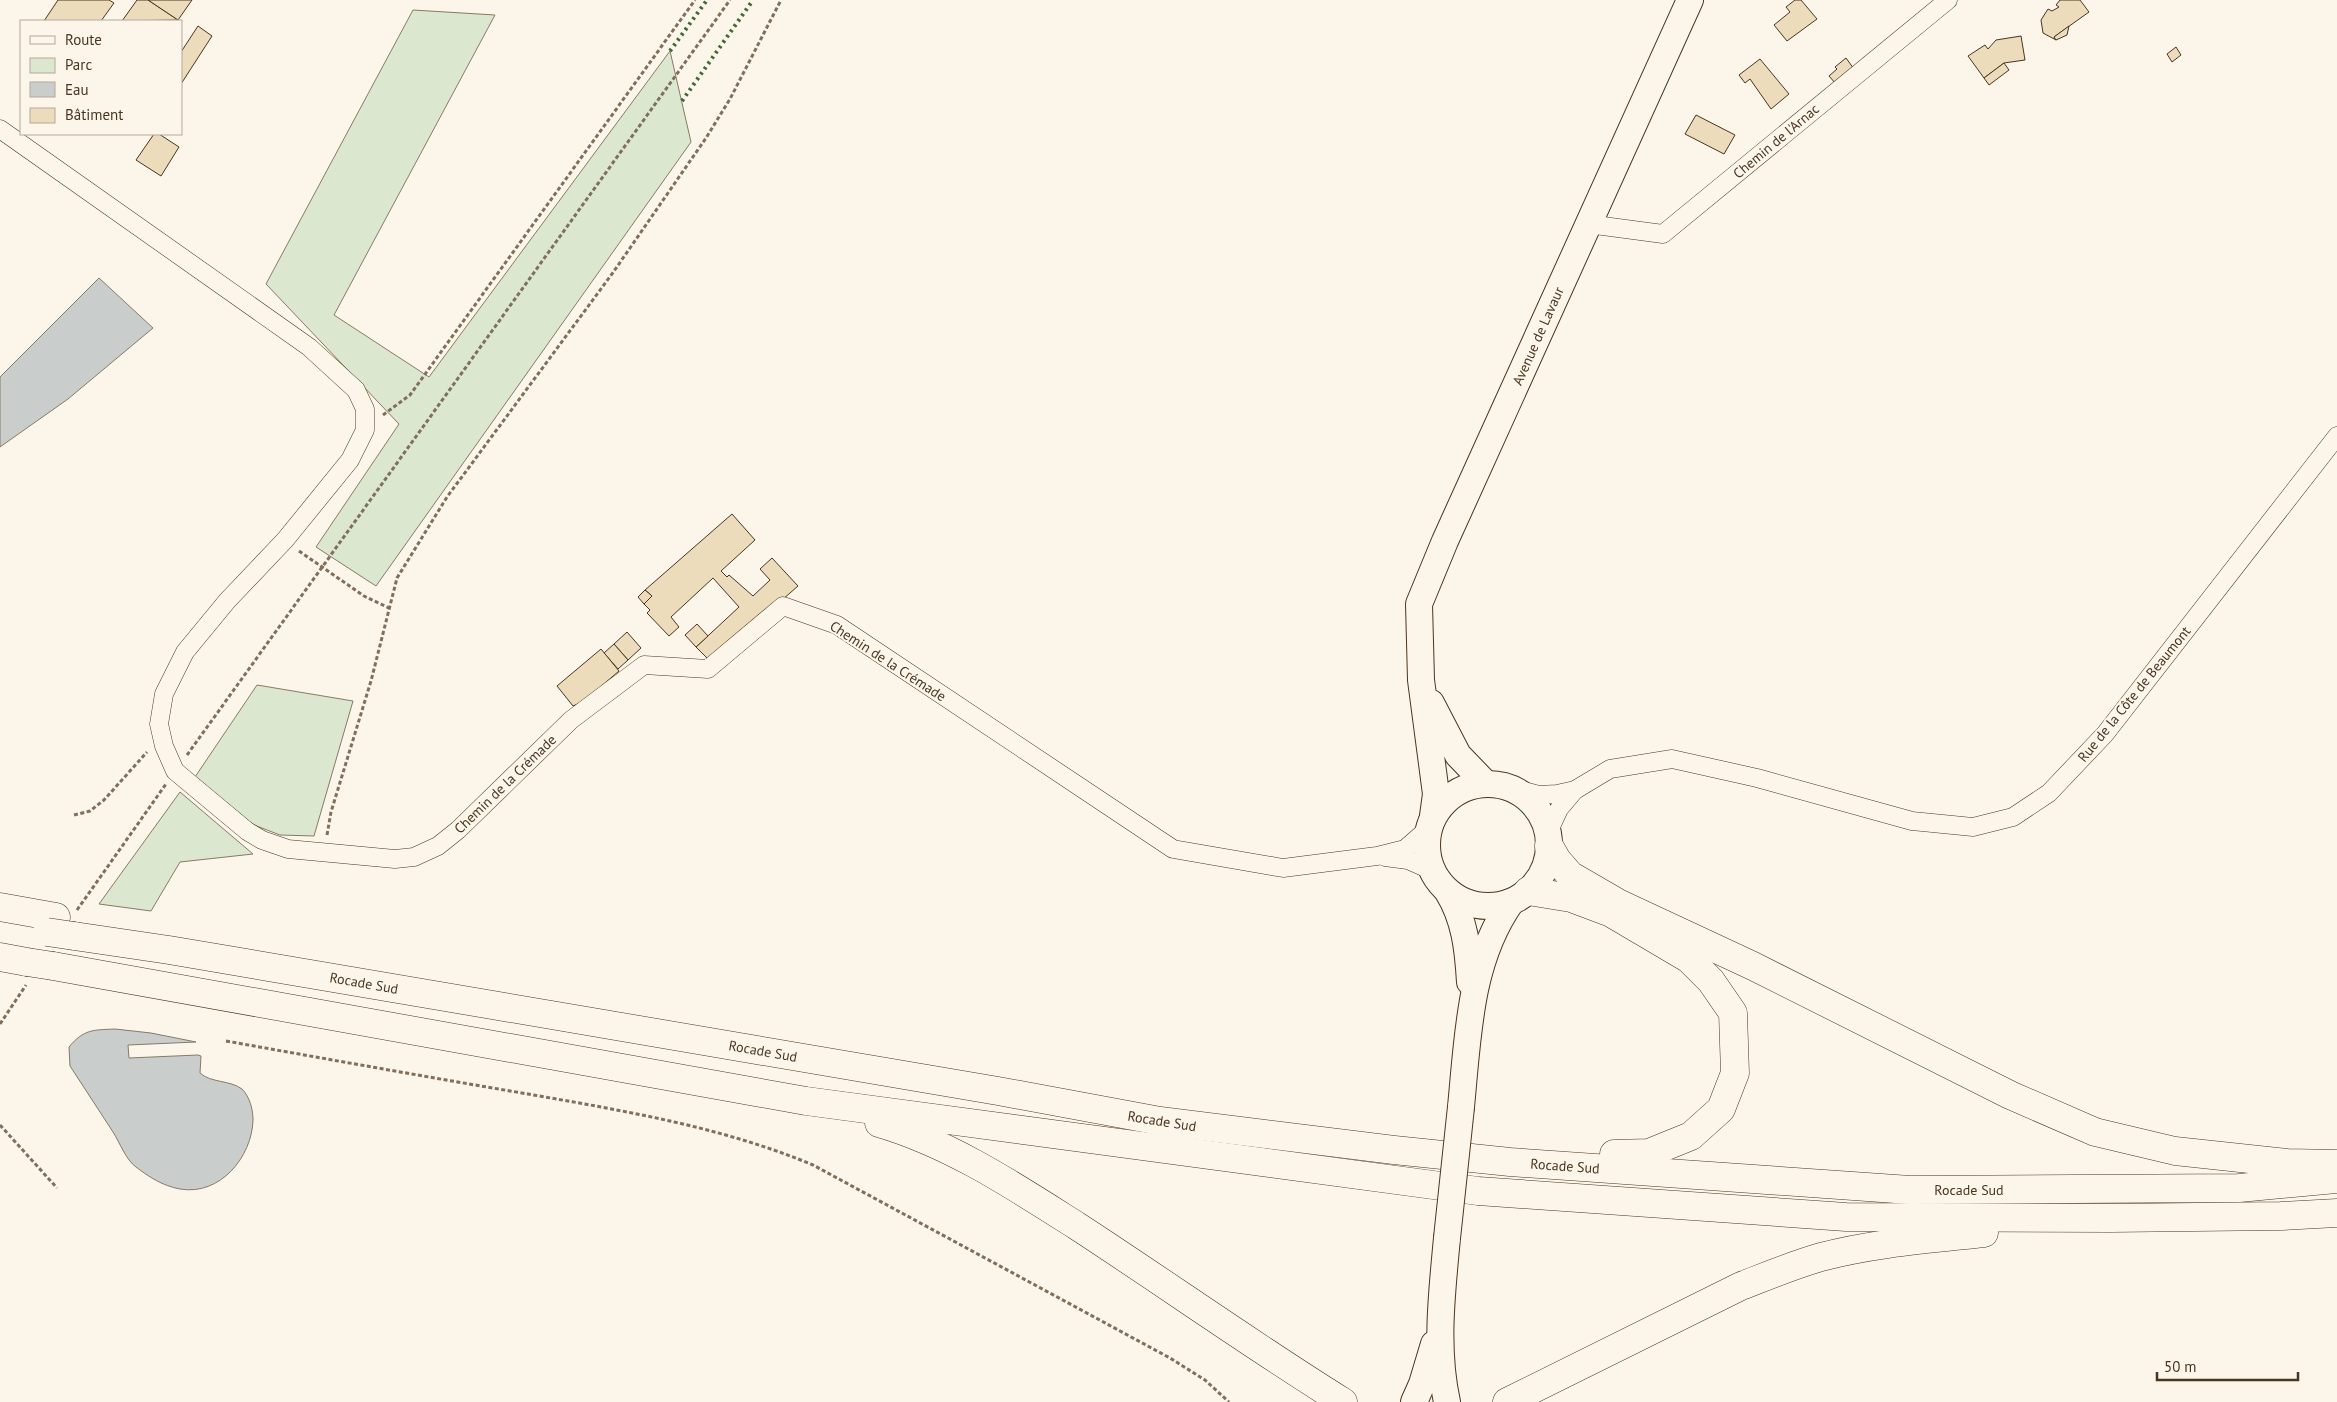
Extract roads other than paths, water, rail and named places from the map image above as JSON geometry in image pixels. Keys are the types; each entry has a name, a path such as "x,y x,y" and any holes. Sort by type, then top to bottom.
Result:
{"highway":[{"path":"1549,840 1557,860 1570,875 1620,904 1753,966 2010,1095 2095,1132 2175,1151 2287,1163 2337,1164"},
{"path":"1510,1162 1553,1156 1649,1153 1691,1136 1721,1109 1735,1073 1733,1013 1711,980 1689,959 1611,913 1571,898 1520,896"},
{"path":"0,906 66,925"},
{"path":"0,925 66,925"},
{"name":"Rocade Sud","path":"66,925 142,936 169,950 998,1091 1160,1122 1275,1137 1510,1162 1910,1190 2239,1188 2337,1179"},
{"name":"Rocade Sud","path":"0,957 36,970 806,1101 1478,1191 1846,1217 2111,1218 2282,1216 2337,1212"},
{"path":"806,1101 904,1130 990,1170 1172,1288 1291,1370 1342,1402"},
{"path":"1507,1402 1742,1286 1820,1258 1882,1244 2111,1218"}],"main road":[{"name":"Avenue de Lavaur","path":"1431,822 1436,794 1421,680 1419,604 1445,541 1690,0"},
{"path":"1421,680 1447,737 1458,755 1485,783"},
{"path":"1447,1402 1442,1372 1440,1319 1472,1000 1492,933 1520,896 1539,878 1547,863 1549,840 1542,816 1531,800 1516,790 1500,784 1485,783 1469,786 1455,793 1442,803 1431,822 1426,842 1428,857 1433,871 1448,892 1462,918 1466,934 1472,1000"},
{"path":"1448,892 1462,900 1478,905 1495,906 1520,896"},
{"path":"1414,1402 1428,1365 1440,1319"}],"street":[{"name":"Chemin de l'Arnac","path":"1588,224 1663,234 1948,0"},
{"name":"Chemin de la Crémade","path":"0,128 309,347 356,390 365,408 365,430 350,460 285,540 227,601 185,652 164,694 159,724 176,771 246,830 262,840 288,848 405,859 427,853 458,830 571,720 644,665 708,669 783,606 837,625 1172,849 1283,868 1377,856"},
{"name":"Rue de la Côte de Beaumont","path":"1549,840 1559,809 1575,790 1610,769 1672,759 1757,778 1912,821 1973,827 2013,817 2049,793 2105,734 2337,436"},
{"name":"Rue de la Côte de Beaumont","path":"1516,790 1539,795 1575,790"},
{"path":"1377,856 1405,849 1431,822"},
{"path":"1377,856 1408,860 1433,871"}],"water":[{"path":"99,278 153,328 68,399 0,447 0,377"},
{"path":"115,1029 151,1033 196,1042 128,1045 129,1058 198,1055 201,1056 200,1073 204,1076 237,1086 245,1092 252,1112 251,1134 240,1160 220,1180 195,1190 180,1189 156,1181 129,1160 70,1066 69,1047 74,1041 84,1034 95,1030"}]}
